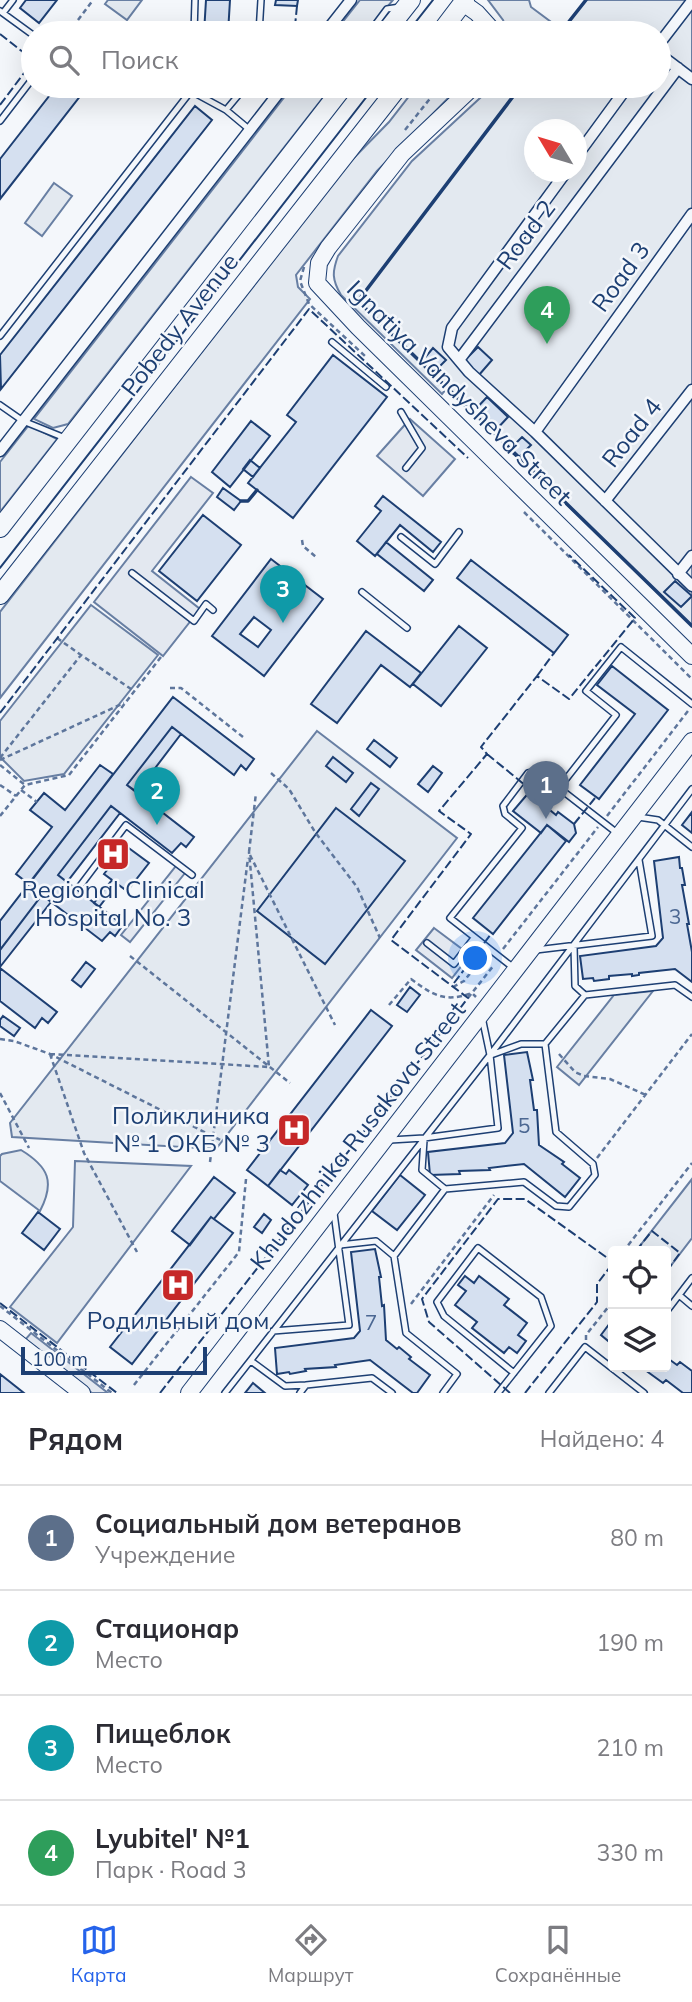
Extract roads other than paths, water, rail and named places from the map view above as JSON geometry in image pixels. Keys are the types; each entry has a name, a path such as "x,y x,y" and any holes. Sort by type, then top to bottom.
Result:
{"main road":[{"path":"449,21 464,1"},
{"path":"395,21 409,3"},
{"name":"Pobedy Avenue","path":"0,528 333,98"},
{"name":"Pobedy Avenue","path":"0,595 390,98"}],"street":[{"path":"334,21 351,0"},
{"path":"464,1 484,21"},
{"path":"671,28 692,1"},
{"path":"671,63 692,79"},
{"name":"Road 2","path":"671,77 678,68"},
{"path":"0,451 275,98"},
{"name":"Ignatiya Vandysheva Street","path":"461,98 402,154 328,248 319,263 317,283 358,327 692,656"},
{"path":"587,142 619,98"},
{"name":"Road 2","path":"458,360 655,98"},
{"path":"559,182 452,328 448,347 458,360 692,586"},
{"name":"Road 3","path":"535,432 692,214"},
{"name":"Road 4","path":"605,501 692,390"},
{"path":"678,574 692,556"},
{"name":"Khudozhnika Rusakova Street","path":"189,1393 692,741"},
{"path":"0,1329 82,1393"}],"lane":[{"path":"13,0 1,12 21,26"},
{"path":"194,21 195,0"},
{"path":"260,21 261,0"},
{"path":"378,21 387,9 409,3"},
{"path":"0,121 21,94"},
{"path":"0,336 183,98"},
{"path":"207,98 250,130"},
{"path":"226,110 236,98"},
{"path":"332,342 386,387"},
{"path":"0,405 23,421 69,439"},
{"path":"401,412 422,448 406,468"},
{"path":"401,537 435,564 459,532"},
{"path":"132,573 194,621 206,604 213,610"},
{"path":"362,592 407,628"},
{"path":"559,789 616,715 586,691 621,647 692,705"},
{"path":"515,969 500,958 492,947 474,938 450,918 522,828 505,814 503,806 528,773 533,771 619,835"},
{"path":"225,1393 490,1055 692,789"},
{"path":"634,816 658,820 692,846"},
{"path":"80,886 126,825 192,875"},
{"path":"529,951 652,936 639,859"},
{"path":"427,943 454,964 474,938"},
{"path":"574,946 575,986 585,995"},
{"path":"424,1138 422,1170 445,1189 524,1182 556,1206 569,1207 595,1175 593,1164 556,1132 545,1044 585,995 676,985 692,997"},
{"path":"383,1140 424,1138 498,1128 484,1009"},
{"path":"490,1055 521,1044 545,1044"},
{"path":"394,1256 445,1189"},
{"path":"273,1331 349,1325 332,1206"},
{"path":"339,1245 376,1241 394,1256 406,1333 457,1374 443,1393"},
{"path":"498,1393 514,1373 551,1326 541,1297 478,1248 437,1302 444,1316 514,1373"},
{"path":"668,1309 692,1279"},
{"path":"679,1295 692,1306"},
{"path":"549,1393 585,1347 644,1393"},
{"path":"251,1361 285,1386 372,1378 392,1393"},
{"path":"300,1393 306,1385"}],"tram line":[{"path":"416,21 433,0"},
{"path":"0,568 366,98"}],"place":[{"name":"Lyubitel' №1","path":"547,344"},
{"name":"Пищеблок","path":"283,623"},
{"name":"Социальный дом ветеранов","path":"546,819"},
{"name":"Стационар","path":"157,825"},
{"name":"Regional Clinical Hospital No. 3","path":"113,854"},
{"name":"Поликлиника № 1 ОКБ № 3","path":"294,1130"},
{"name":"Родильный дом","path":"178,1285"}]}
